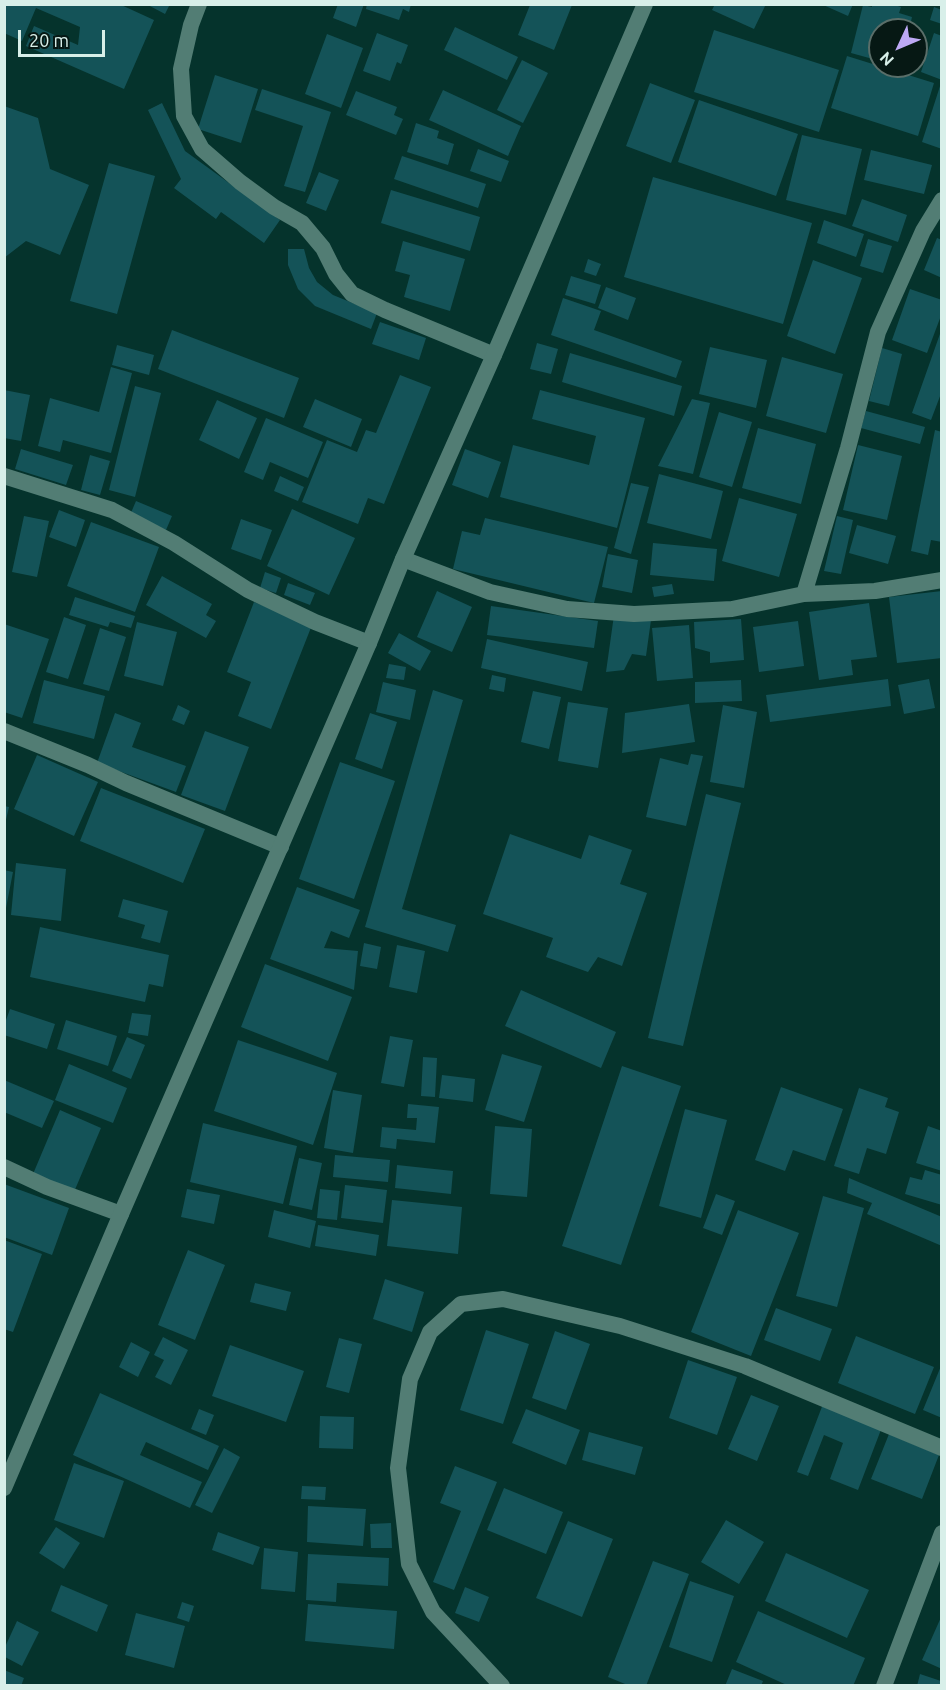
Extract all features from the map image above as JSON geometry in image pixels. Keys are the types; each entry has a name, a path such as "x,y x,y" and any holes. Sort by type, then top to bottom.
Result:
{"street":[{"path":"199,4 191,26 181,69 184,116 202,149 265,201 303,223 323,248 336,274 352,294 384,310 494,355"},
{"path":"4,1488 369,644 403,559 494,355 645,4"},
{"path":"804,594 848,448 878,332 923,231 942,200"},
{"path":"4,476 112,510 174,543 248,590 315,622 369,644"},
{"path":"403,559 490,592 567,609 634,614 732,609 804,594 875,591 942,579"},
{"path":"4,731 281,847"},
{"path":"4,1167 47,1187 121,1214"},
{"path":"502,1686 433,1612 409,1564 398,1468 410,1379 430,1332 460,1304 503,1299 620,1326 745,1366 942,1448"},
{"path":"884,1686 942,1533"}],"building":[{"path":"4,4 119,4 154,20 124,89 26,46 34,26 78,45 80,27 36,8 22,41 4,33"},
{"path":"146,4 170,4 165,14"},
{"path":"338,4 364,4 356,27 333,18"},
{"path":"367,4 411,4 409,12 403,9 399,20 366,9"},
{"path":"715,4 766,4 754,29 712,10"},
{"path":"821,4 853,4 848,16"},
{"path":"872,4 892,4 901,7 899,13 912,17 868,18 868,58 851,53 863,5 872,7"},
{"path":"530,5 572,5 554,50 518,35"},
{"path":"934,7 942,10 942,24 930,20"},
{"path":"455,27 518,57 507,80 444,50"},
{"path":"714,30 839,70 819,132 694,92"},
{"path":"377,33 408,45 401,64 397,62 390,81 363,71"},
{"path":"934,33 942,36 942,80 928,75 928,51"},
{"path":"327,34 363,48 341,108 305,94"},
{"path":"847,56 868,63 868,78 918,78 934,83 918,136 831,108"},
{"path":"522,60 548,73 523,123 497,110"},
{"path":"215,75 258,89 241,143 198,129"},
{"path":"650,83 695,100 671,163 626,146"},
{"path":"942,83 942,149 922,142"},
{"path":"262,89 331,112 305,192 284,186 303,126 255,110"},
{"path":"443,90 521,126 508,156 429,120"},
{"path":"356,91 397,107 394,115 403,119 396,135 346,115"},
{"path":"699,100 798,134 776,196 678,162"},
{"path":"162,103 185,151 280,220 264,243 221,212 216,219 174,188 181,179 148,110"},
{"path":"4,106 38,118 50,169 89,185 60,255 26,241 4,258"},
{"path":"416,123 439,131 437,138 454,144 448,165 407,152"},
{"path":"802,135 862,149 846,215 786,200"},
{"path":"478,149 509,161 501,182 470,171"},
{"path":"871,150 932,165 924,194 864,180"},
{"path":"402,156 486,184 478,208 394,179"},
{"path":"109,163 155,176 117,314 70,301"},
{"path":"319,172 339,180 326,211 306,203"},
{"path":"653,177 812,223 783,324 624,277"},
{"path":"391,190 480,217 470,251 381,223"},
{"path":"862,199 907,215 898,242 852,226"},
{"path":"824,220 864,234 856,257 817,243"},
{"path":"937,238 942,240 942,278 924,270"},
{"path":"868,239 892,246 883,273 860,266"},
{"path":"403,241 465,259 450,311 404,297 410,275 395,271"},
{"path":"288,249 304,249 309,268 317,282 333,295 377,313 371,329 315,306 298,289 288,265"},
{"path":"588,259 601,264 596,276 584,272"},
{"path":"813,260 862,278 835,354 787,336"},
{"path":"571,276 601,285 595,304 565,295"},
{"path":"606,287 636,298 628,320 598,308"},
{"path":"910,289 942,300 942,313 927,353 892,340"},
{"path":"563,298 601,311 594,330 682,361 676,378 551,335"},
{"path":"380,322 426,338 419,360 372,344"},
{"path":"172,330 299,378 284,418 158,369"},
{"path":"941,331 942,391 931,420 912,413"},
{"path":"537,343 558,349 551,374 530,369"},
{"path":"117,345 154,355 149,375 112,365"},
{"path":"710,347 767,360 756,408 699,394"},
{"path":"882,348 902,354 889,406 869,401"},
{"path":"570,353 682,386 674,416 562,382"},
{"path":"782,357 843,374 826,433 766,416"},
{"path":"111,367 132,373 111,453 63,440 60,452 38,446 50,398 99,412"},
{"path":"400,375 431,387 384,504 368,498 358,524 302,502 327,440 357,452 366,430 376,433"},
{"path":"135,386 161,393 135,497 109,490"},
{"path":"4,390 30,395 21,441 4,438"},
{"path":"540,390 645,418 617,528 500,497 513,445 589,465 596,436 532,419"},
{"path":"315,399 362,419 351,447 303,427"},
{"path":"692,399 710,403 693,474 658,466"},
{"path":"217,400 257,418 239,459 199,440"},
{"path":"866,411 925,427 920,444 861,428"},
{"path":"719,412 752,422 732,487 699,477"},
{"path":"266,418 323,442 308,478 270,462 263,480 244,472"},
{"path":"758,428 816,444 801,504 742,488"},
{"path":"935,430 942,432 942,542 931,540 928,555 911,551"},
{"path":"858,445 902,456 887,520 843,510"},
{"path":"21,449 73,465 66,485 15,469"},
{"path":"465,449 501,462 488,498 452,485"},
{"path":"90,455 110,461 100,495 81,490"},
{"path":"659,474 723,491 711,539 647,523"},
{"path":"280,476 304,487 298,501 274,491"},
{"path":"631,483 649,487 631,554 614,548"},
{"path":"739,498 797,514 779,577 722,561"},
{"path":"136,501 172,516 166,530 130,515"},
{"path":"292,509 355,538 329,595 267,566"},
{"path":"59,510 85,520 76,547 49,537"},
{"path":"24,516 49,521 37,577 12,572"},
{"path":"837,516 853,520 841,574 824,571"},
{"path":"485,518 608,547 594,603 453,569 462,531 480,535"},
{"path":"241,519 272,530 261,560 231,549"},
{"path":"91,522 159,547 135,612 67,586"},
{"path":"857,525 896,536 888,564 849,553"},
{"path":"653,543 717,549 714,581 650,575"},
{"path":"608,554 638,560 632,593 602,587"},
{"path":"265,572 281,578 276,593 260,588"},
{"path":"162,576 212,604 206,615 216,621 206,638 146,605"},
{"path":"288,583 315,593 310,605 284,595"},
{"path":"672,584 674,594 654,597 652,587"},
{"path":"437,591 472,607 452,652 417,637"},
{"path":"942,591 942,658 897,663 889,597"},
{"path":"75,597 135,616 131,628 110,622 108,627 69,615"},
{"path":"254,602 312,625 271,729 238,716 251,682 227,672"},
{"path":"869,603 877,657 851,660 853,675 819,680 809,612"},
{"path":"491,606 598,621 594,648 487,635"},
{"path":"614,615 651,620 646,656 632,654 624,670 606,672"},
{"path":"64,617 86,625 68,679 46,672"},
{"path":"741,619 744,660 710,663 710,652 695,648 694,622"},
{"path":"798,621 804,666 759,672 753,627"},
{"path":"137,622 177,632 163,686 124,676"},
{"path":"4,624 49,639 22,718 4,712"},
{"path":"689,625 693,678 657,681 652,628"},
{"path":"100,628 126,637 109,691 83,684"},
{"path":"399,633 431,651 420,671 388,653"},
{"path":"487,639 588,662 582,691 481,668"},
{"path":"389,664 406,667 404,680 386,678"},
{"path":"492,675 506,678 504,692 489,689"},
{"path":"888,679 891,706 770,722 766,695"},
{"path":"929,679 935,708 904,714 898,685"},
{"path":"44,680 105,696 94,739 33,723"},
{"path":"741,680 742,701 695,703 695,682"},
{"path":"383,682 416,690 410,720 376,712"},
{"path":"433,690 463,700 402,909 456,925 448,952 365,927"},
{"path":"533,691 561,697 549,749 521,742"},
{"path":"568,702 608,708 598,768 558,761"},
{"path":"689,704 695,742 622,753 625,713"},
{"path":"178,705 190,711 184,725 172,720"},
{"path":"723,705 757,712 744,788 710,782"},
{"path":"115,713 141,723 132,747 186,766 176,792 97,763"},
{"path":"370,713 397,722 382,769 355,759"},
{"path":"205,731 249,747 225,811 181,795"},
{"path":"691,754 703,756 686,826 646,817 660,758 688,765"},
{"path":"37,755 98,782 74,836 14,809"},
{"path":"340,762 395,781 354,899 299,879"},
{"path":"101,788 205,829 183,883 80,841"},
{"path":"706,794 741,803 683,1046 648,1038"},
{"path":"4,806 9,807 5,824 4,824"},
{"path":"510,834 581,859 589,835 632,850 620,884 647,893 622,966 598,957 588,972 546,957 553,938 483,914"},
{"path":"16,863 66,869 61,921 11,915"},
{"path":"4,870 13,872 6,908 4,908"},
{"path":"297,887 360,910 349,938 331,931 324,948 358,951 354,990 270,959"},
{"path":"123,899 168,911 160,943 141,938 145,925 118,917"},
{"path":"40,927 169,955 163,987 149,984 145,1002 30,977"},
{"path":"364,943 381,947 377,969 360,966"},
{"path":"397,945 425,951 417,993 389,987"},
{"path":"265,964 352,997 328,1061 241,1027"},
{"path":"521,990 616,1032 601,1068 505,1026"},
{"path":"10,1009 55,1024 47,1049 4,1035 4,1026"},
{"path":"132,1013 151,1015 148,1036 128,1033"},
{"path":"66,1020 117,1036 108,1066 57,1049"},
{"path":"390,1036 413,1040 404,1087 381,1083"},
{"path":"127,1037 145,1045 131,1079 112,1071"},
{"path":"238,1040 337,1073 313,1145 214,1111"},
{"path":"502,1054 542,1066 524,1122 485,1110"},
{"path":"423,1057 437,1058 435,1097 421,1096"},
{"path":"69,1064 127,1088 113,1123 55,1100"},
{"path":"622,1066 681,1086 621,1265 562,1246"},
{"path":"442,1075 475,1079 473,1102 439,1098"},
{"path":"4,1080 54,1101 42,1128 4,1112"},
{"path":"781,1087 843,1109 825,1161 793,1150 785,1171 755,1160"},
{"path":"859,1088 888,1098 885,1107 899,1112 886,1154 867,1148 859,1174 834,1166"},
{"path":"333,1090 362,1095 353,1153 324,1148"},
{"path":"408,1104 439,1107 435,1143 397,1139 396,1149 380,1147 382,1127 416,1130 417,1118 407,1118"},
{"path":"685,1109 727,1120 701,1218 659,1206"},
{"path":"60,1110 101,1128 74,1192 33,1174"},
{"path":"203,1123 297,1146 283,1204 190,1182"},
{"path":"495,1126 532,1129 527,1197 490,1194"},
{"path":"928,1126 942,1131 942,1171 916,1163"},
{"path":"335,1155 390,1160 388,1182 333,1177"},
{"path":"299,1158 322,1163 312,1210 289,1205"},
{"path":"397,1165 453,1171 451,1194 395,1188"},
{"path":"925,1170 942,1175 942,1205 905,1194 910,1177 922,1180"},
{"path":"849,1178 942,1217 942,1246 867,1214 872,1203 847,1193"},
{"path":"4,1184 69,1208 52,1255 4,1237"},
{"path":"345,1185 387,1190 383,1223 341,1218"},
{"path":"187,1189 220,1195 214,1224 181,1217"},
{"path":"320,1189 340,1191 337,1220 317,1218"},
{"path":"716,1194 735,1201 722,1235 703,1228"},
{"path":"823,1196 864,1208 837,1307 796,1296"},
{"path":"392,1200 462,1207 458,1254 387,1246"},
{"path":"274,1210 316,1221 310,1248 268,1237"},
{"path":"738,1210 799,1233 751,1356 691,1332"},
{"path":"318,1225 379,1235 376,1256 315,1246"},
{"path":"4,1240 42,1254 13,1332 4,1329"},
{"path":"188,1250 225,1265 195,1340 158,1325"},
{"path":"385,1279 424,1292 412,1332 373,1319"},
{"path":"255,1283 291,1292 286,1311 250,1302"},
{"path":"776,1308 832,1329 820,1361 764,1340"},
{"path":"486,1330 529,1344 503,1424 460,1410"},
{"path":"555,1331 590,1344 566,1410 532,1398"},
{"path":"856,1336 934,1367 915,1414 838,1383"},
{"path":"163,1337 188,1350 171,1385 155,1377 164,1360 154,1355"},
{"path":"339,1338 362,1344 349,1393 326,1387"},
{"path":"131,1342 150,1352 138,1377 119,1367"},
{"path":"230,1345 304,1371 286,1422 212,1396"},
{"path":"688,1360 737,1377 717,1435 669,1418"},
{"path":"942,1366 942,1418 923,1410"},
{"path":"100,1393 219,1446 208,1470 146,1442 140,1455 202,1482 190,1508 73,1455"},
{"path":"751,1395 779,1406 757,1461 728,1449"},
{"path":"823,1404 882,1427 858,1490 830,1479 843,1443 824,1435 808,1476 797,1472"},
{"path":"199,1409 214,1415 206,1435 191,1429"},
{"path":"526,1409 580,1430 566,1465 512,1443"},
{"path":"320,1416 354,1417 353,1449 319,1448"},
{"path":"589,1432 643,1447 635,1475 582,1460"},
{"path":"889,1434 939,1455 922,1499 871,1479"},
{"path":"224,1448 240,1457 212,1513 195,1505"},
{"path":"74,1463 124,1481 104,1538 54,1520"},
{"path":"455,1466 497,1482 454,1590 433,1582 461,1511 440,1503"},
{"path":"302,1486 326,1487 325,1500 301,1499"},
{"path":"504,1488 563,1512 546,1554 487,1530"},
{"path":"308,1506 366,1509 363,1546 307,1542"},
{"path":"726,1520 764,1542 739,1584 701,1562"},
{"path":"568,1521 613,1539 582,1617 536,1598"},
{"path":"391,1523 392,1548 371,1548 370,1524"},
{"path":"56,1527 80,1543 64,1569 39,1553"},
{"path":"218,1532 260,1547 253,1565 212,1550"},
{"path":"264,1548 298,1552 295,1592 261,1589"},
{"path":"786,1553 869,1590 847,1638 765,1601"},
{"path":"308,1554 389,1558 388,1586 337,1583 336,1602 306,1600"},
{"path":"653,1561 689,1574 646,1686 630,1686 608,1677"},
{"path":"690,1581 734,1596 712,1662 669,1647"},
{"path":"61,1585 108,1605 97,1632 51,1611"},
{"path":"465,1587 489,1597 479,1622 455,1613"},
{"path":"182,1602 194,1606 189,1622 177,1618"},
{"path":"308,1604 397,1611 394,1649 305,1641"},
{"path":"758,1611 865,1658 853,1686 789,1686 736,1662"},
{"path":"136,1613 185,1626 174,1668 125,1655"},
{"path":"942,1615 942,1669 922,1660"},
{"path":"17,1621 39,1632 22,1666 5,1657 5,1647"},
{"path":"732,1669 763,1681 761,1686 725,1686"},
{"path":"4,1670 24,1678 21,1686 4,1686"},
{"path":"920,1674 941,1681 940,1686 917,1686"}]}
